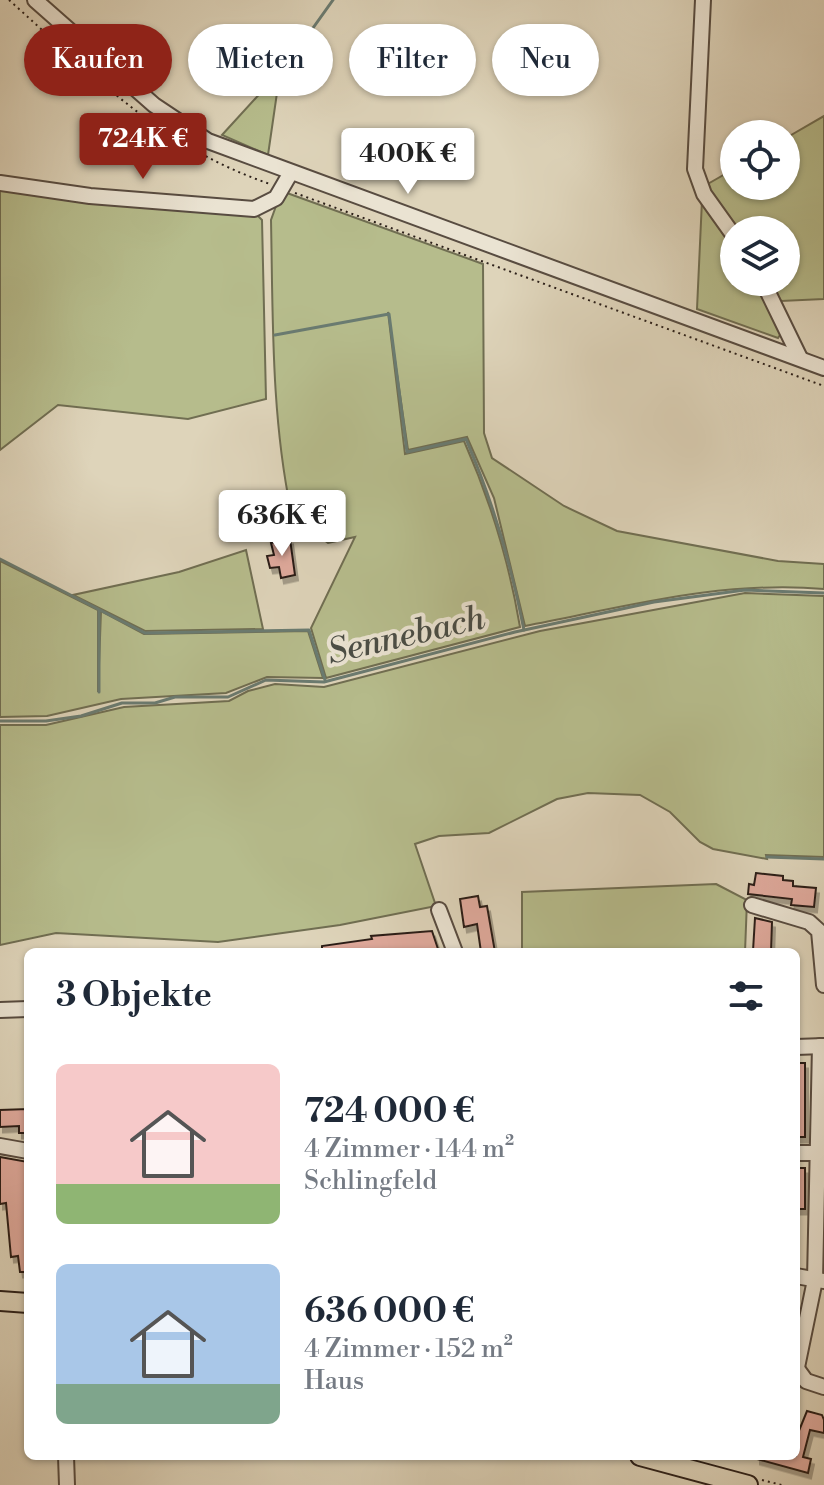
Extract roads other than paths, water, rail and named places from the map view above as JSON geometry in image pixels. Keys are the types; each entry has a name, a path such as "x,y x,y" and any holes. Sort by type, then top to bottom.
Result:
{"main road":[{"path":"0,1301 24,1303"},
{"path":"655,1460 748,1485"}],"street":[{"path":"35,0 178,124 208,141 290,174 824,368"},
{"path":"703,0 695,169 704,194 720,216"},
{"path":"0,183 90,196 254,209 276,198 290,174"},
{"path":"770,296 800,358"},
{"path":"752,905 809,922 822,934 824,985"},
{"path":"439,910 453,948"},
{"path":"0,1010 24,1009"},
{"path":"800,1047 822,1046 820,1280 800,1359"},
{"path":"0,1146 24,1150"},
{"path":"800,1153 820,1153"},
{"path":"800,1277 820,1280"},
{"path":"800,1374 806,1381 824,1387"},
{"path":"66,1460 67,1485"}],"waterway":[{"path":"316,24 333,0"},
{"path":"275,335 389,314 407,452 466,439 500,533 524,630"},
{"path":"0,559 145,633 309,630 325,680"},
{"name":"Sennebach","path":"0,721 46,721 81,716 122,703 155,703 175,697 228,697 266,680 324,682 515,632 654,602 745,590 824,593"},
{"path":"99,611 99,692"},
{"path":"767,857 824,859"}]}
